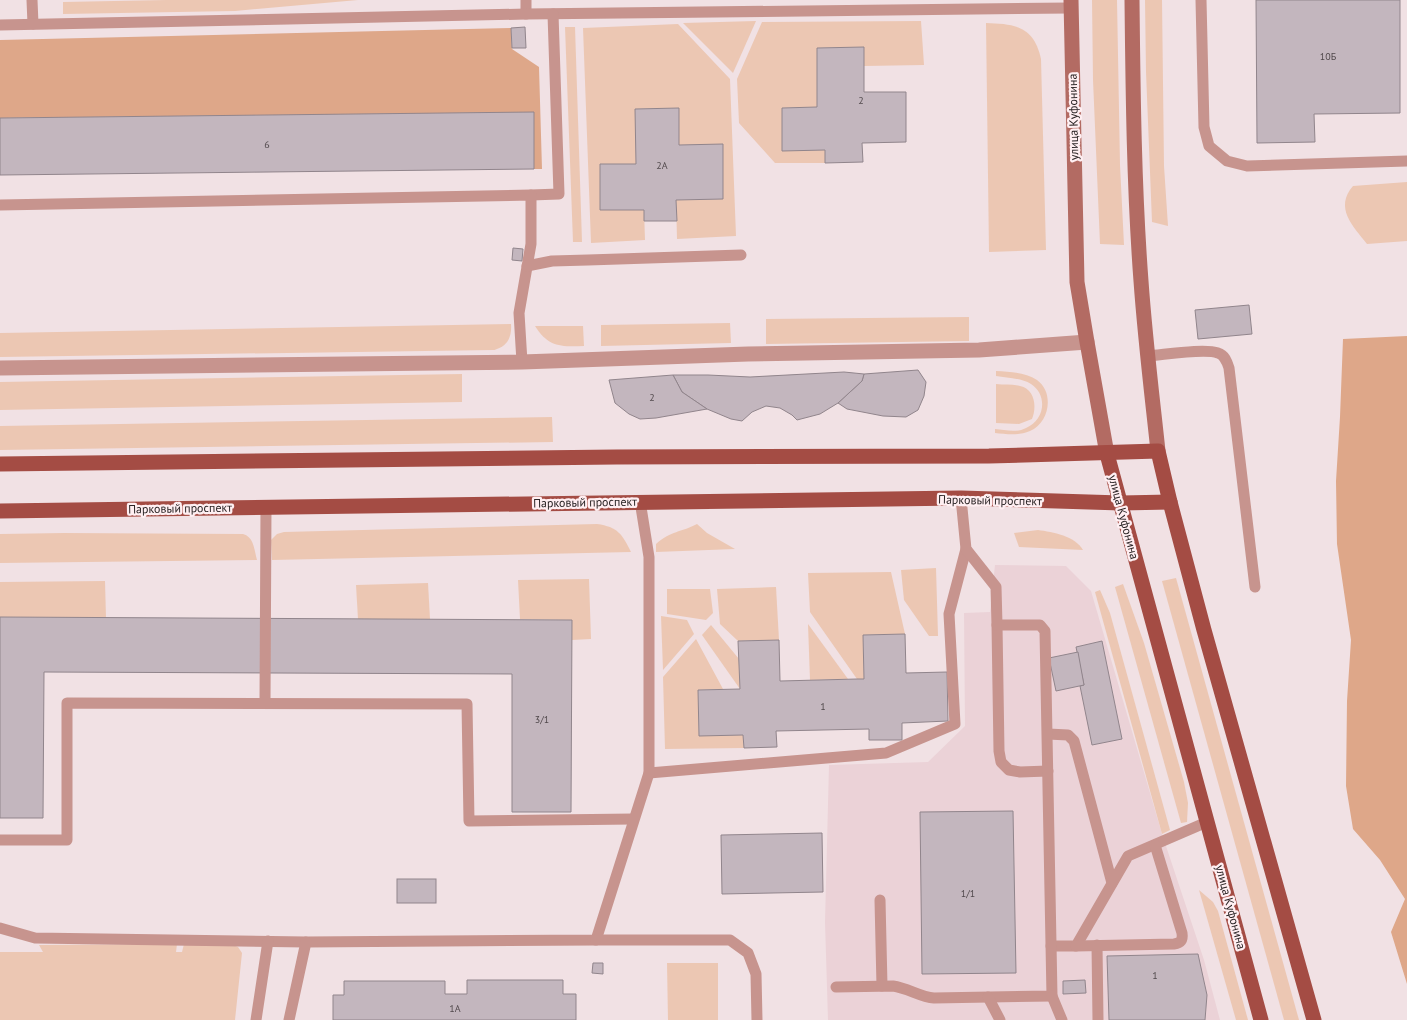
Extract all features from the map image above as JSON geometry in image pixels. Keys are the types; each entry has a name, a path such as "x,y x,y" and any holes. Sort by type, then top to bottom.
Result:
{"main road":[{"path":"1132,0 1134,148 1140,280 1158,452 1204,630 1314,1020"},
{"name":"улица Куфонина","path":"1070,4 1078,282 1107,454 1261,1020"},
{"path":"0,464 1158,452"},
{"name":"Парковый проспект","path":"0,511 962,498 1121,504 1170,502"}],"street":[{"path":"0,368 522,362 979,350 1087,342"}],"lane":[{"path":"32,0 33,24"},
{"path":"526,0 526,14"},
{"path":"1201,0 1204,127 1210,146 1227,161 1247,166 1407,161"},
{"path":"0,25 553,14 820,6 1070,4"},
{"path":"0,205 559,194 553,14"},
{"path":"522,362 519,313 531,238 531,195"},
{"path":"528,266 552,261 741,256"},
{"path":"1147,356 1204,352 1218,353 1225,358 1229,368 1255,587"},
{"path":"649,773 886,753 955,724 949,614 966,549 962,498"},
{"path":"596,940 649,773 650,557 640,501"},
{"path":"264,704 266,507"},
{"path":"966,549 996,587 999,751 1001,762 1008,770 1048,772"},
{"path":"997,625 1032,624 1040,625 1045,631 1052,996 1062,1020"},
{"path":"0,840 67,840 67,703 467,704 469,821 633,819"},
{"path":"1048,734 1068,735 1074,741 1112,882"},
{"path":"1076,946 1128,856 1207,822"},
{"path":"1051,946 1179,943 1182,940 1182,933 1155,845"},
{"path":"880,900 882,986"},
{"path":"0,928 35,938 306,942 730,940 748,953 756,974 757,1020"},
{"path":"256,1020 268,941"},
{"path":"289,1020 306,942"},
{"path":"1097,945 1098,1020"},
{"path":"836,987 902,987 925,997 1052,996"},
{"path":"988,997 1000,1020"}],"shaded area":[{"path":"358,0 235,11 63,14 63,2"},
{"path":"1092,0 1117,0 1120,165 1124,245 1100,244 1093,80"},
{"path":"1145,0 1162,0 1164,166 1168,226 1152,222"},
{"path":"756,21 733,73 683,23"},
{"path":"921,21 924,65 864,66 864,47 817,48 817,107 782,108 782,150 825,150 825,163 775,163 739,123 737,79 762,22"},
{"path":"986,23 1006,24 1022,29 1034,40 1041,59 1046,250 989,252"},
{"path":"678,24 730,79 736,236 677,239 676,200 723,199 723,145 679,145 679,108 636,109 636,164 600,210 644,210 645,240 591,243 583,28"},
{"path":"565,27 575,27 582,242 573,242"},
{"path":"511,28 512,49 539,67 542,169 534,169 534,113 0,118 0,40"},
{"path":"1407,182 1407,241 1367,244 1351,224 1345,209 1345,202 1353,186"},
{"path":"969,317 969,341 766,344 766,319"},
{"path":"730,323 731,343 601,346 601,325"},
{"path":"511,324 511,334 508,341 502,347 493,350 0,357 0,333"},
{"path":"535,326 583,326 584,346 562,346 550,342"},
{"path":"1407,336 1407,984 1391,932 1405,899 1380,860 1353,829 1346,786 1347,701 1351,640 1337,544 1336,481 1343,339"},
{"path":"996,371 1028,375 1043,386 1048,400 1045,415 1042,421 1030,431 1021,434 995,433 995,429 1015,431 1026,428 1037,419 1042,407 1040,394 1031,384 1018,379 996,376"},
{"path":"462,374 462,402 0,410 0,382"},
{"path":"996,384 1017,385 1029,391 1034,399 1032,419 1019,424 996,423"},
{"path":"552,417 553,442 0,450 0,426"},
{"path":"597,524 615,529 625,540 631,552 272,560 271,540 277,534 284,532"},
{"path":"697,524 707,533 735,549 656,552 656,544 662,539"},
{"path":"1038,530 1069,538 1075,541 1083,550 1019,547 1014,533"},
{"path":"0,534 243,534 251,541 257,560 0,563"},
{"path":"995,565 1066,566 1091,591 1162,834 1204,960 1220,1020 828,1020 825,922 829,765 928,762 965,726 964,613 990,612"},
{"path":"936,568 938,636 929,636 904,600 901,570"},
{"path":"891,572 905,634 863,635 864,679 857,679 810,612 808,573"},
{"path":"1176,578 1299,1020 1284,1020 1162,581"},
{"path":"589,579 591,639 572,640 572,620 520,619 518,580"},
{"path":"105,581 106,618 0,617 0,582"},
{"path":"428,583 430,619 358,619 356,585"},
{"path":"1123,584 1144,643 1184,782 1188,803 1187,822 1181,823 1115,587"},
{"path":"776,587 779,640 738,641 720,624 717,589"},
{"path":"667,589 710,589 713,613 706,620 667,614"},
{"path":"1100,590 1110,613 1170,830 1162,834 1095,592"},
{"path":"661,616 687,620 694,634 663,670"},
{"path":"808,624 848,679 810,680"},
{"path":"711,625 739,659 740,689 702,635"},
{"path":"696,639 723,689 698,690 699,735 743,735 744,748 665,749 663,677"},
{"path":"1199,890 1213,902 1218,911 1248,1020 1236,1020"},
{"path":"177,944 176,952 182,952 184,944 233,945 238,947 242,953 235,1020 0,1020 0,952 43,952 39,945"},
{"path":"667,963 718,963 718,1020 668,1020"}],"building":[{"path":"1256,0 1400,0 1400,113 1314,114 1315,142 1257,143"},
{"path":"525,27 526,48 512,48 511,28"},
{"path":"864,47 864,92 906,92 906,142 862,143 863,162 825,163 825,150 782,151 782,108 817,107 817,48"},
{"path":"679,108 679,145 723,144 723,199 676,200 677,221 644,221 644,210 600,210 600,164 636,164 635,109"},
{"path":"534,112 534,169 0,175 0,118"},
{"path":"513,248 523,249 522,261 512,260"},
{"path":"1249,305 1252,334 1198,339 1195,310"},
{"path":"918,370 926,382 924,396 918,410 906,417 883,416 847,409 838,403 862,381 864,374"},
{"path":"844,372 864,374 862,381 838,403 820,414 797,420 780,408 766,406 752,412 742,421 731,419 707,409 682,392 673,375 750,377"},
{"path":"673,375 682,392 707,409 640,419 629,414 615,403 609,380"},
{"path":"0,617 572,620 571,812 512,812 512,674 44,672 43,818 0,818"},
{"path":"905,634 906,673 947,672 948,721 902,723 902,740 869,740 869,729 776,731 777,747 744,748 743,735 699,736 698,690 740,689 738,641 779,640 780,681 864,679 863,635"},
{"path":"1102,641 1122,739 1092,745 1080,686 1084,685 1076,647"},
{"path":"1078,652 1084,685 1056,691 1049,658"},
{"path":"1013,811 1016,973 922,974 920,812"},
{"path":"822,833 823,892 722,894 721,835"},
{"path":"397,879 436,879 436,903 397,903"},
{"path":"1198,954 1207,995 1205,1020 1109,1020 1107,956"},
{"path":"593,963 603,963 603,974 592,973"},
{"path":"467,980 563,980 563,994 576,994 576,1020 333,1020 333,995 344,995 344,981 445,981 445,994 467,994"},
{"path":"1085,980 1086,993 1063,994 1063,981"}]}
